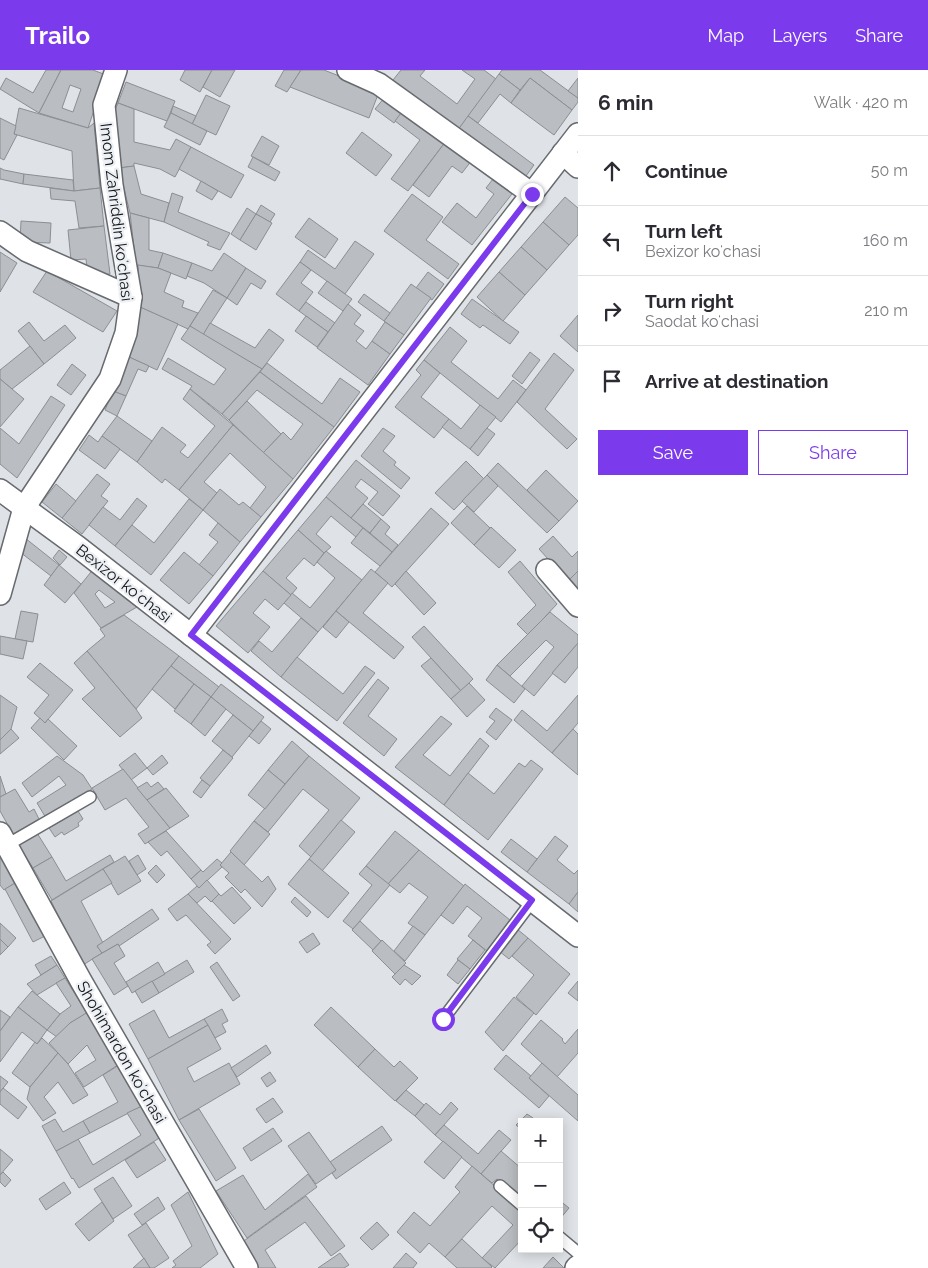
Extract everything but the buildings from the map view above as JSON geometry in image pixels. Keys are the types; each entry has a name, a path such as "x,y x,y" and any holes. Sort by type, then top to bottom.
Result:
{"street":[{"name":"Imom Zahriddin koʻchasi","path":"0,594 24,508 110,379 126,333 131,297 112,185 104,105 116,70"},
{"path":"348,70 384,77 532,194"},
{"path":"191,635 532,194 570,160 578,134"},
{"path":"0,232 27,251 131,297"},
{"name":"Bexizor koʻchasi","path":"0,490 78,547 578,936"},
{"path":"547,570 578,606"},
{"name":"Shohimardon koʻchasi","path":"4,839 81,981 247,1268"}],"lane":[{"path":"4,839 90,796"},
{"path":"443,1019 532,900"},
{"path":"500,1186 518,1202"},
{"path":"563,1240 578,1253"}],"route":[{"path":"443,1019 532,900 191,635 532,194"}]}
